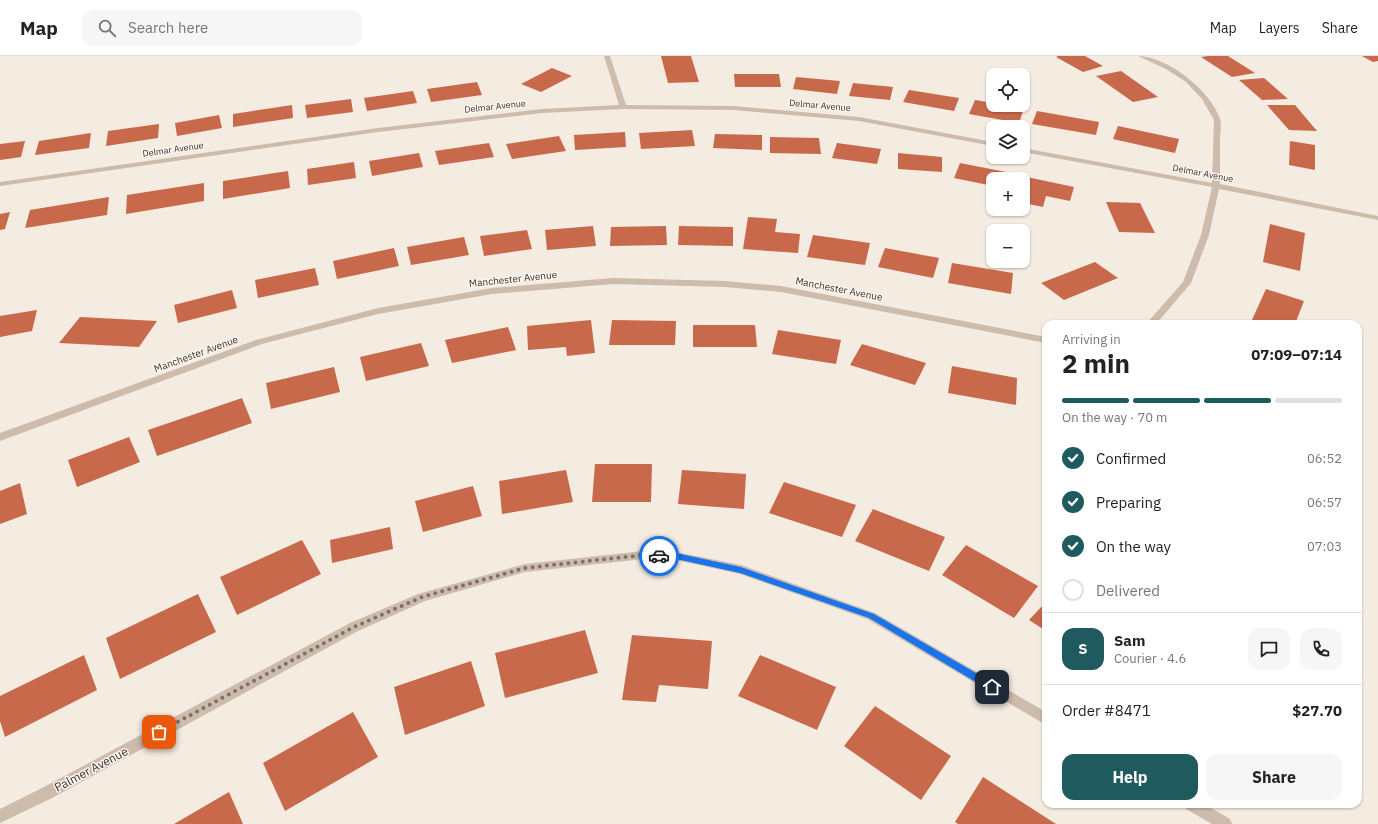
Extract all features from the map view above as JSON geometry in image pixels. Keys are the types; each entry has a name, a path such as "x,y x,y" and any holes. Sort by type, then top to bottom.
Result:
{"street":[{"path":"607,56 623,107"},
{"path":"1142,56 1168,68 1188,81 1205,98 1217,120 1216,186 1206,235 1186,283 1155,320"},
{"name":"Delmar Avenue","path":"0,184 378,130 542,111 623,107 734,108 859,119 986,143"},
{"name":"Delmar Avenue","path":"1030,151 1378,218"},
{"name":"Manchester Avenue","path":"0,437 259,342 378,311 492,291 613,281 725,284 780,289 1042,339"},
{"name":"Palmer Avenue","path":"0,816 47,793 354,627 422,597 525,568 643,555 676,556 741,570 871,616 1042,717"},
{"path":"1198,808 1226,824"}],"building":[{"path":"661,56 691,56 699,82 668,83"},
{"path":"1085,56 1103,66 1083,72 1056,57"},
{"path":"1228,56 1255,73 1232,77 1201,57"},
{"path":"1362,56 1378,56 1378,61 1373,62"},
{"path":"552,68 572,76 541,92 521,84"},
{"path":"1121,71 1158,97 1133,102 1096,76"},
{"path":"734,74 779,74 781,87 735,87"},
{"path":"796,77 840,81 837,94 793,89"},
{"path":"1264,78 1288,99 1262,100 1239,80"},
{"path":"477,82 482,95 431,102 427,89"},
{"path":"853,83 893,87 890,100 849,96"},
{"path":"909,90 959,98 954,111 903,102"},
{"path":"413,91 417,103 367,111 364,98"},
{"path":"351,99 353,112 307,118 305,105"},
{"path":"975,100 986,102 986,112 1023,112 1020,120 1002,120 969,114"},
{"path":"292,105 293,118 233,127 233,114"},
{"path":"1267,105 1295,105 1317,131 1289,130"},
{"path":"1037,111 1099,122 1096,135 1032,124"},
{"path":"219,115 222,128 177,136 175,123"},
{"path":"159,124 158,138 106,146 108,131"},
{"path":"1118,126 1179,139 1175,153 1113,139"},
{"path":"692,130 695,146 641,149 639,133"},
{"path":"625,132 626,147 575,150 574,135"},
{"path":"91,133 89,148 35,155 39,141"},
{"path":"715,134 762,135 762,150 713,148"},
{"path":"559,136 566,151 512,159 506,144"},
{"path":"770,137 819,138 821,154 770,153"},
{"path":"25,141 21,157 0,160 0,144"},
{"path":"1290,141 1315,145 1315,170 1289,165"},
{"path":"489,143 494,157 439,165 435,151"},
{"path":"837,143 881,149 877,164 832,158"},
{"path":"419,153 423,167 372,176 369,161"},
{"path":"898,153 942,157 942,172 898,169"},
{"path":"354,162 356,178 308,185 307,169"},
{"path":"960,163 1006,172 986,172 986,185 954,178"},
{"path":"288,171 290,188 223,199 223,181"},
{"path":"1030,178 1074,187 1070,201 1046,196 1043,207 1030,204"},
{"path":"204,183 204,201 126,214 127,195"},
{"path":"109,197 107,215 25,228 30,210"},
{"path":"1106,202 1140,203 1155,233 1119,232"},
{"path":"10,212 5,229 0,230 0,214"},
{"path":"748,217 777,219 775,232 800,234 798,253 743,249"},
{"path":"1270,224 1305,233 1300,271 1263,262"},
{"path":"593,226 596,246 547,250 545,230"},
{"path":"666,226 667,245 610,246 611,227"},
{"path":"679,226 733,227 733,246 678,245"},
{"path":"527,230 532,249 484,256 480,236"},
{"path":"813,235 870,243 865,265 807,257"},
{"path":"464,237 469,255 411,265 407,247"},
{"path":"394,248 399,266 337,279 333,261"},
{"path":"885,248 939,258 933,278 878,267"},
{"path":"1095,262 1118,278 1064,300 1041,283"},
{"path":"952,263 1013,273 1011,294 948,283"},
{"path":"315,268 319,285 258,298 255,280"},
{"path":"1266,289 1304,301 1297,320 1252,320"},
{"path":"232,290 237,308 178,323 174,305"},
{"path":"37,310 32,331 0,337 0,316"},
{"path":"80,317 157,321 139,347 59,343"},
{"path":"591,320 595,353 567,356 566,347 528,350 527,326"},
{"path":"612,320 676,321 675,345 609,345"},
{"path":"693,325 755,325 757,347 693,347"},
{"path":"508,327 516,350 452,363 445,340"},
{"path":"778,330 841,340 836,364 772,354"},
{"path":"421,343 429,366 366,381 360,357"},
{"path":"862,344 926,363 915,385 850,365"},
{"path":"952,366 1017,378 1016,405 948,393"},
{"path":"334,367 340,392 271,409 266,383"},
{"path":"242,398 252,423 157,456 148,430"},
{"path":"129,437 140,462 77,487 68,460"},
{"path":"595,464 652,464 651,502 592,502"},
{"path":"566,470 573,502 502,514 499,481"},
{"path":"682,470 746,474 744,509 678,504"},
{"path":"784,482 856,505 842,537 769,513"},
{"path":"20,483 27,514 0,524 0,491"},
{"path":"473,486 482,516 423,532 415,501"},
{"path":"873,509 945,537 929,571 855,541"},
{"path":"390,527 393,549 332,563 330,540"},
{"path":"302,540 321,574 237,615 220,577"},
{"path":"966,545 1038,586 1014,618 942,575"},
{"path":"198,594 216,632 120,679 106,638"},
{"path":"1042,606 1042,628 1029,620"},
{"path":"585,630 598,673 505,698 495,653"},
{"path":"632,635 712,641 708,689 659,685 656,702 622,700"},
{"path":"84,655 97,690 5,737 0,721 0,696"},
{"path":"760,655 836,687 817,730 738,696"},
{"path":"471,661 485,706 405,735 394,687"},
{"path":"875,706 951,756 921,800 844,746"},
{"path":"353,712 378,757 285,811 263,763"},
{"path":"983,777 1056,824 958,824 955,822"},
{"path":"229,792 243,824 174,824"}],"way so far":[{"path":"159,732 354,627 422,597 525,568 643,555 659,556"}],"route":[{"path":"659,556 676,556 741,570 871,616 992,687"}]}
